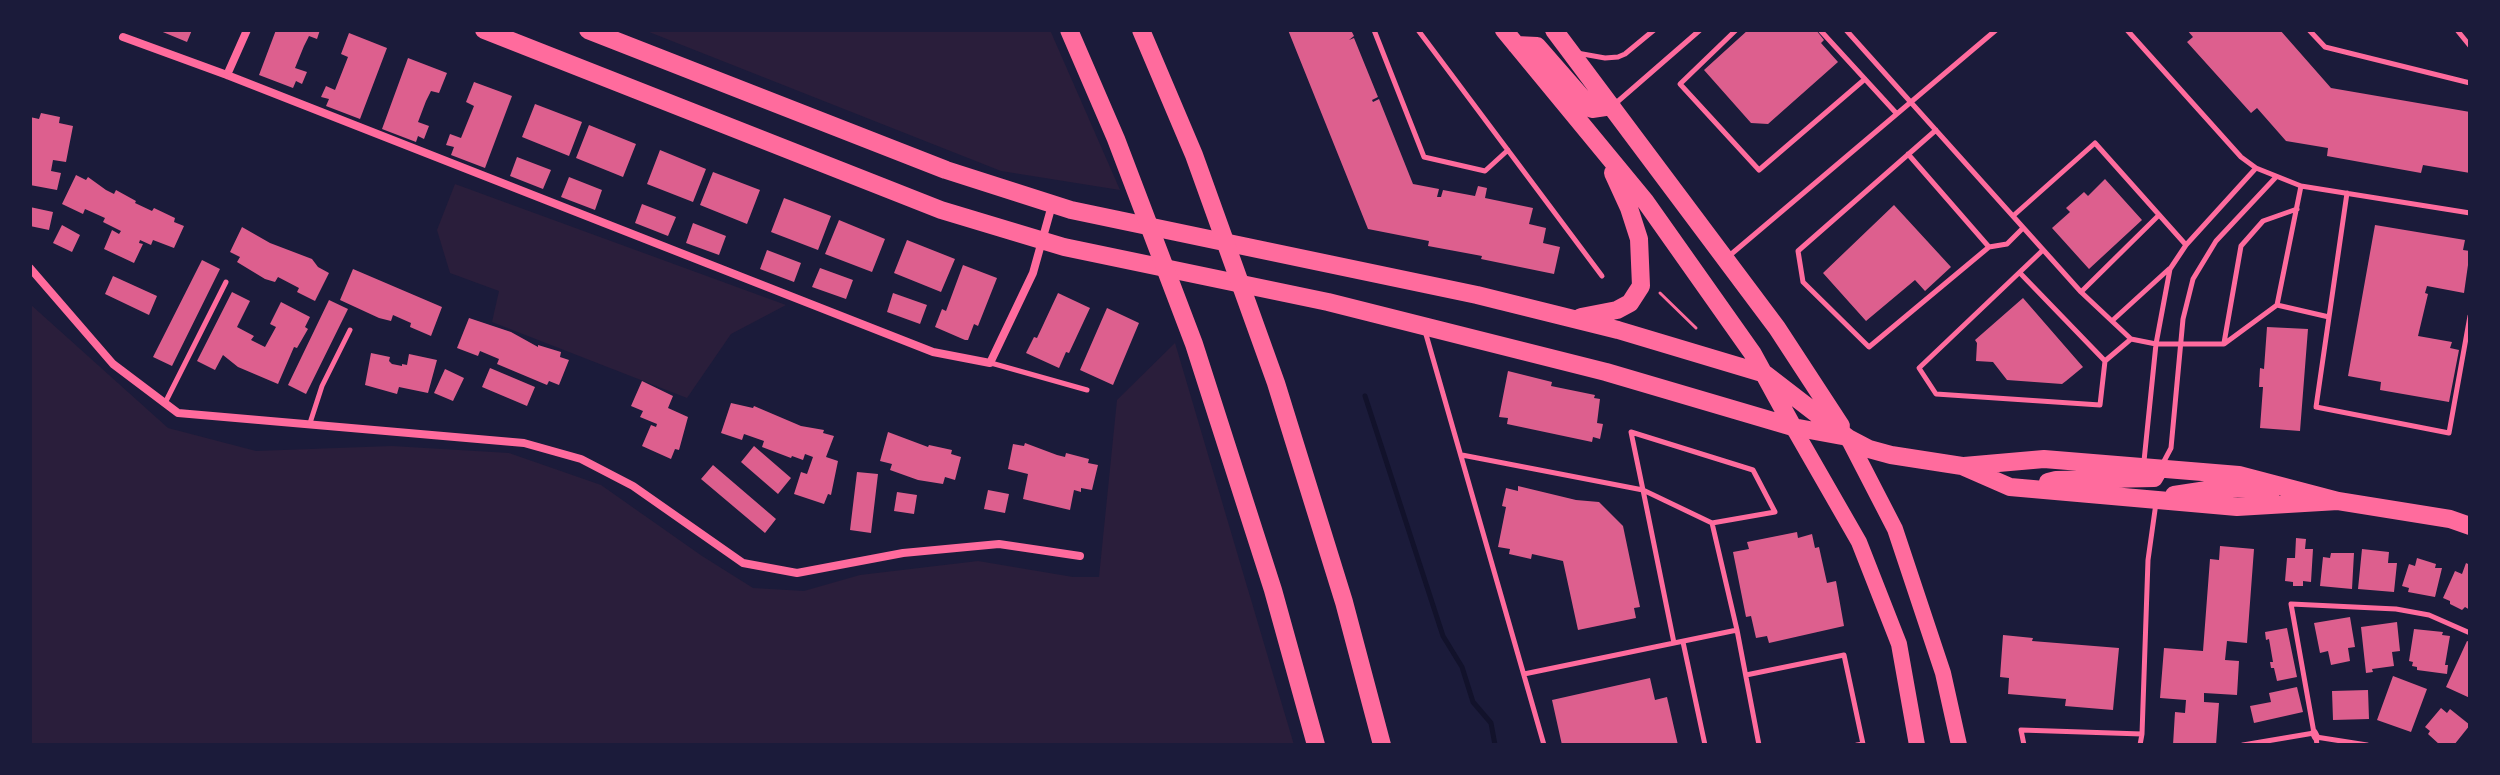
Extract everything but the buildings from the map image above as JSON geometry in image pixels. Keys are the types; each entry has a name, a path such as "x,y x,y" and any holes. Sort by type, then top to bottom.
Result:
{"main road":[{"path":"484,30 941,210 1044,241 1328,302 1606,372 1793,427 1848,438"},
{"path":"588,30 933,166 1052,204 1477,295 1618,330 1765,374 1848,438 1869,449 1891,455 1962,466 2044,459 2239,475 2338,501 2450,519 2470,526"},
{"path":"1069,30 1116,139 1194,344 1273,590 1316,745"},
{"path":"1141,30 1202,176 1267,358 1311,489 1382,745"},
{"path":"1554,30 1777,328 1848,438 1895,529 1943,673 1959,745"},
{"path":"1510,37 1537,46 1592,109 1612,106"},
{"path":"1510,37 1645,201 1765,374 1859,542 1899,644 1917,745"},
{"path":"1573,319 1617,310 1630,303 1641,286 1639,239 1629,208 1600,145"},
{"path":"1962,466 2010,487 2156,501 2237,507 2338,501"},
{"path":"2029,488 2056,480 2154,478 2151,468"},
{"path":"2156,501 2178,493 2220,488 2267,491 2288,488"}],"street":[{"path":"227,75 247,30"},
{"path":"123,37 933,352 990,363 1033,273 1052,204"},
{"path":"30,268 113,364 178,413 524,443 581,459 633,486 743,563 797,573 903,553 999,544 1080,556"}],"lane":[{"path":"1374,30 1424,157 1485,171 1508,150"},
{"path":"1418,30 1602,276"},
{"path":"1570,51 1596,57 1618,57 1654,30"},
{"path":"1612,106 1700,30"},
{"path":"1736,30 1680,84 1759,170 1865,79"},
{"path":"1820,30 1897,114"},
{"path":"1846,30 2081,292 2131,339 2156,344 2224,344 2277,305 2301,186"},
{"path":"1726,259 1996,30"},
{"path":"2127,30 2241,157 2256,168 2301,186 2470,213"},
{"path":"2309,30 2325,47 2470,83"},
{"path":"2457,30 2470,46"},
{"path":"1936,130 1798,251 1803,282 1869,347 1989,247 2007,244 2023,228"},
{"path":"2013,216 2095,143 2186,245"},
{"path":"1908,154 1989,247"},
{"path":"2113,320 2170,269 2186,245 2256,168"},
{"path":"2151,468 2171,448 2183,319 2193,279 2216,241 2276,176"},
{"path":"2347,193 2316,407 2449,433 2470,316"},
{"path":"2224,344 2241,246 2263,221 2297,209"},
{"path":"2081,292 2159,215"},
{"path":"2043,250 1919,368 1936,394 2100,405 2105,361 2131,339"},
{"path":"2151,468 2156,344 2170,269"},
{"path":"2019,272 2105,361"},
{"path":"164,404 226,282"},
{"path":"2277,305 2329,317"},
{"path":"1424,327 1544,745"},
{"path":"310,423 322,386 350,330"},
{"path":"990,363 1087,390"},
{"path":"1462,455 1643,490 1712,523 1775,512 1753,470 1631,432 1643,490 1674,643"},
{"path":"2140,745 2148,560 2156,501"},
{"path":"1712,523 1759,745"},
{"path":"2316,738 2291,604 2396,609 2429,615 2470,633"},
{"path":"1524,674 1737,630"},
{"path":"1683,642 1705,745"},
{"path":"1746,675 1844,655 1863,744 1857,745"},
{"path":"2024,745 2021,730 2142,734"},
{"path":"2243,745 2316,738 2367,745"}],"path":[{"path":"1660,293 1696,328"}],"shaded area":[{"path":"644,30 1050,30 1120,190 1001,171"},
{"path":"455,184 786,305 731,334 687,398 492,322 499,291 450,273 437,230"},
{"path":"30,304 168,428 256,451 392,446 509,453 601,485 753,588 804,591 860,575 978,561 1073,577 1099,577 1117,400 1175,343 1294,745 30,745"}],"waterway":[{"path":"1365,396 1443,636 1462,667 1473,702 1491,723 1495,745"}]}
